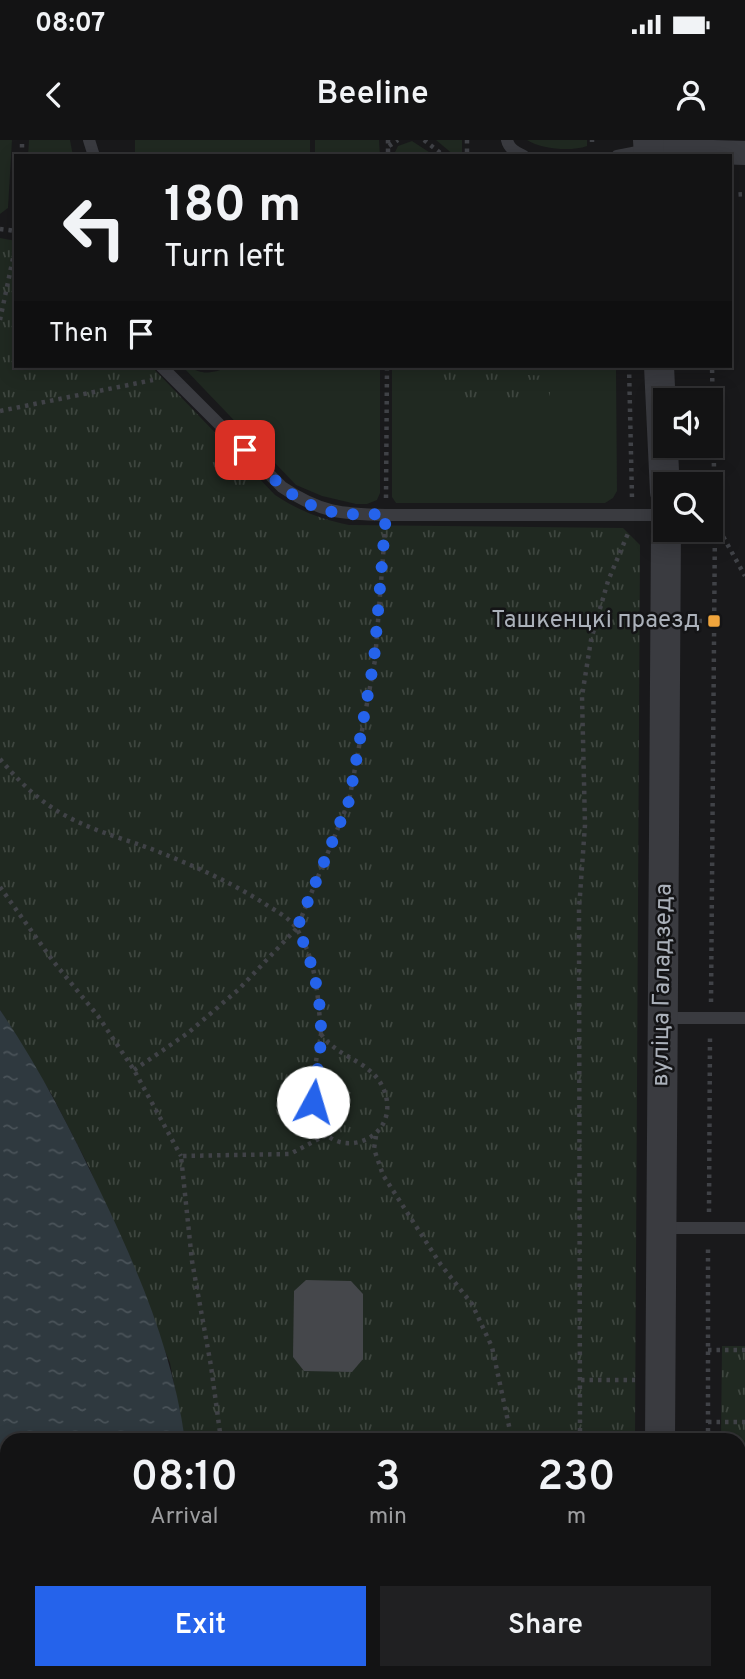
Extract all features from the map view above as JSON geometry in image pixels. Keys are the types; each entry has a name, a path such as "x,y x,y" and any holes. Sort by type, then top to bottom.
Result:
{"street":[{"path":"649,149 745,153"},
{"path":"659,368 664,472"},
{"name":"вуліца Галадзеда","path":"660,1433 666,542"}],"lane":[{"path":"507,140 508,145 520,154"},
{"path":"626,154 649,149"},
{"path":"163,368 282,487 303,501 325,510 386,514 653,514"},
{"path":"662,1018 745,1018"},
{"path":"661,1228 745,1228"}],"path":[{"path":"388,143 398,140"},
{"path":"424,140 442,154"},
{"path":"0,320 14,254"},
{"path":"134,1070 188,1033 239,989 297,928 349,801 374,660 386,514 387,368"},
{"path":"580,1433 579,909 585,825 582,696 591,640 608,581 628,535 632,515 629,368"},
{"path":"712,368 714,472"},
{"path":"0,411 143,382"},
{"path":"723,536 745,576"},
{"path":"708,1433 715,542"},
{"path":"0,759 30,791 66,816 247,892 297,928 310,956 317,982 321,1034 313,1102 319,1126 326,1135 344,1143 365,1141 376,1136"},
{"path":"0,887 52,961 98,1016 134,1070 181,1156 192,1261 220,1433"},
{"path":"321,1034 329,1045 354,1058 377,1077 385,1091 387,1104 374,1149 383,1175 441,1265 472,1304 492,1347 510,1433"},
{"path":"181,1156 290,1154 326,1135"},
{"path":"708,1350 745,1350"},
{"path":"581,1380 636,1380"},
{"path":"708,1422 745,1422"}],"green space":[{"path":"0,140 12,140 8,208 0,214"},
{"path":"29,140 70,140 73,154 28,154"},
{"path":"135,140 310,140 310,154 135,154"},
{"path":"315,140 379,140 380,154 315,154"},
{"path":"436,140 462,140 462,154 453,154"},
{"path":"527,140 587,140 587,146 556,149"},
{"path":"412,141 432,154 394,154 398,146"},
{"path":"0,238 14,241 14,368 153,368 275,495 302,510 349,525 623,528 640,545 635,1433 184,1433 170,1363 89,1167 52,1095 0,1010"},
{"path":"184,368 215,372 226,368 380,368 380,493 377,500 356,504 322,496 296,485"},
{"path":"392,368 616,368 617,491 613,498 605,503 396,503 392,497"},
{"path":"442,371 550,376 550,399 441,407"},
{"path":"722,1346 745,1346 745,1433 721,1433"}],"water":[{"path":"0,1010 54,1099 90,1169 128,1253 163,1344 184,1433 0,1433"}],"building":[{"path":"306,1280 351,1281 363,1294 363,1359 352,1372 304,1371 293,1357 294,1291"}],"place":[{"name":"Ташкенцкі праезд","path":"714,621"}],"route":[{"path":"245,450 282,487 303,501 325,510 347,514 386,514 374,660 349,801 297,928 310,956 317,982 321,1034 313,1102"}]}
